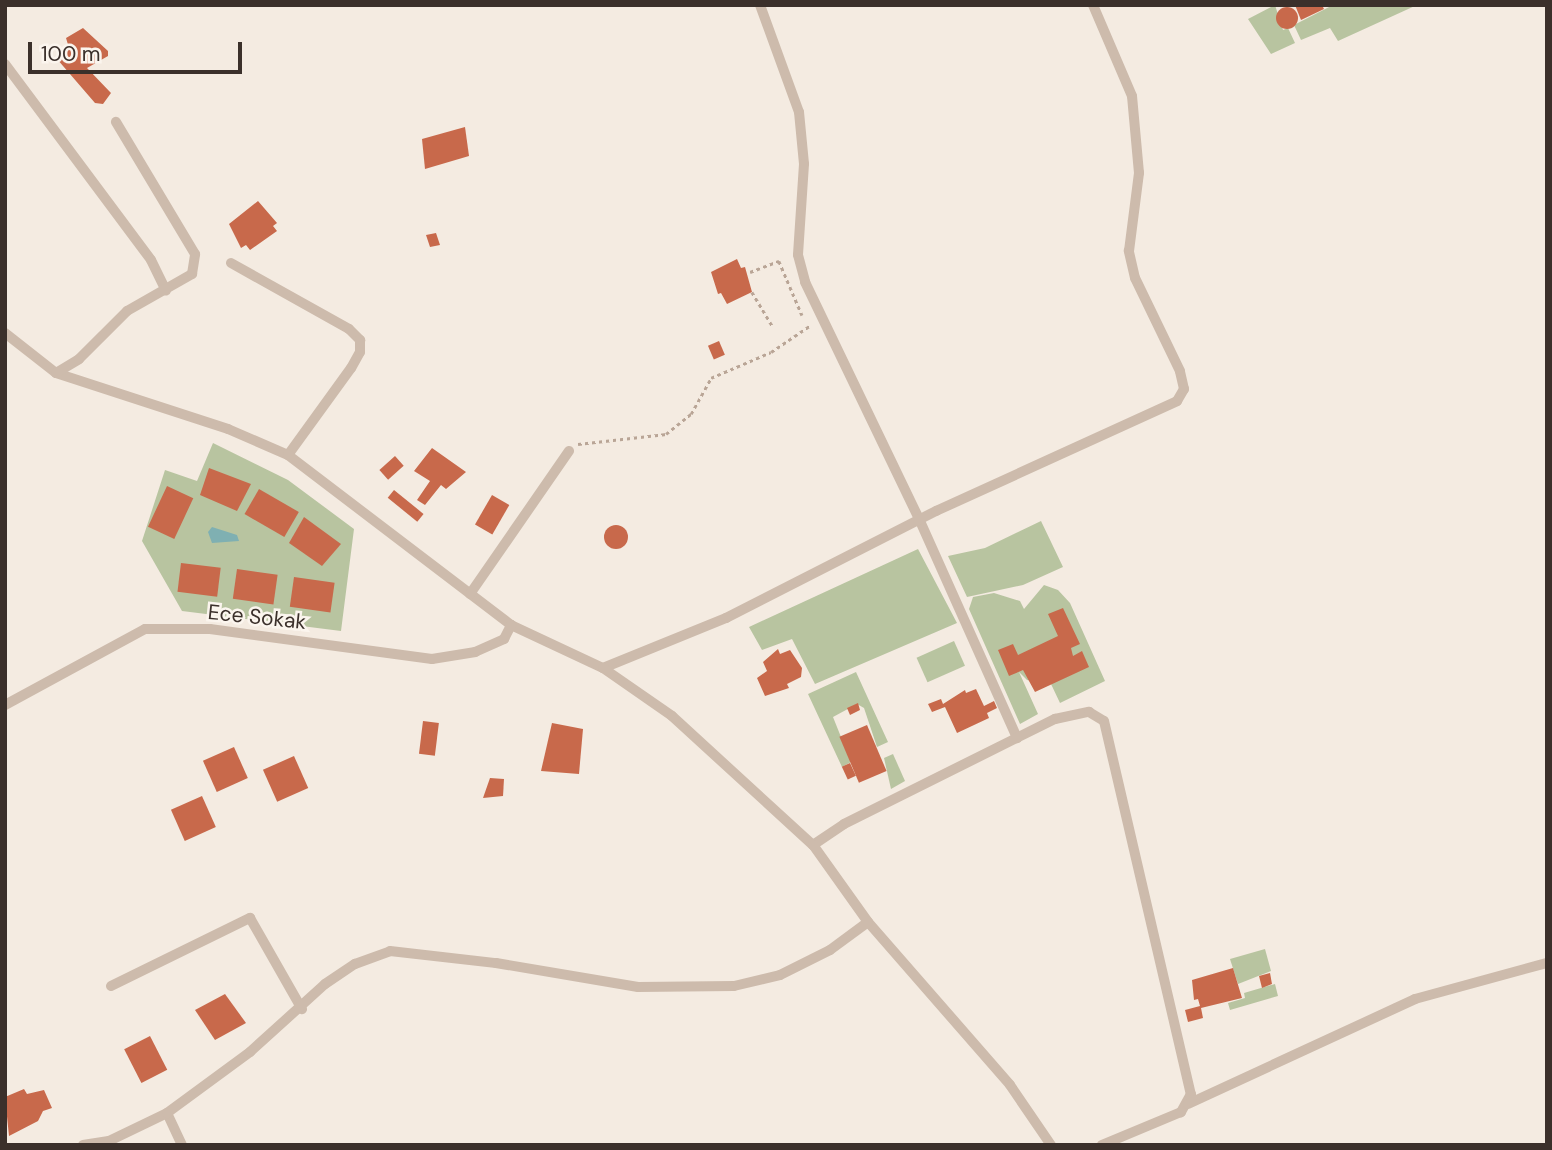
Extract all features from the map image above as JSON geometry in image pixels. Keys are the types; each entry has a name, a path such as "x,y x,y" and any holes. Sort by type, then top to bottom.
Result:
{"street":[{"path":"760,5 799,112 804,164 798,255 817,313 920,521 1017,737"},
{"path":"603,668 726,618 920,521 1177,401 1184,389 1132,265 1129,222 1139,173 1139,140 1132,96 1093,5"},
{"path":"5,64 151,260 166,291"},
{"path":"56,373 79,359 127,310 166,291 192,274 195,254 116,122"},
{"path":"231,263 349,329 360,340 360,352 351,368 288,455"},
{"path":"5,333 56,373 228,429 288,455 511,625 603,668 672,716 813,845 867,922 1010,1085 1051,1145"},
{"path":"470,594 569,451"},
{"name":"Ece Sokak","path":"5,705 145,629 210,629 432,659 475,652 504,639 511,625"},
{"path":"813,845 844,824 1017,737 1072,713 1089,712 1104,721 1188,1073 1188,1104"},
{"path":"111,986 250,918 302,1009"},
{"path":"83,1145 109,1141 167,1113 302,1009 325,984 355,964 390,951 496,962 638,987 734,986 780,975 830,950 867,922"},
{"path":"1102,1145 1181,1112 1188,1104 1415,999 1547,963"},
{"path":"167,1113 182,1145"}],"path":[{"path":"750,272 779,261 802,315"},
{"path":"752,292 773,327"},
{"path":"569,451 577,444 666,434 691,414 711,378 810,329 817,313"}],"green space":[{"path":"1275,5 1283,30 1288,28 1295,43 1271,54 1248,19"},
{"path":"1333,5 1417,5 1338,41 1330,28 1301,40 1294,25"},
{"path":"213,443 288,480 354,529 341,631 182,611 142,541 165,470 197,481"},
{"path":"1041,521 1063,567 1023,585 967,597 948,556 985,548"},
{"path":"918,549 957,623 815,684 792,639 762,650 749,627"},
{"path":"1044,585 1058,590 1070,603 1105,681 1060,703 1051,684 1027,680 1019,672 1038,714 1020,724 969,609 973,597 994,593 1020,601 1024,609"},
{"path":"954,641 965,666 928,682 917,658"},
{"path":"856,672 888,742 877,747 864,708 857,704 833,717 851,762 842,767 808,694"},
{"path":"893,754 905,781 891,789 884,758"},
{"path":"1265,949 1271,971 1238,984 1230,959"},
{"path":"1275,984 1278,996 1230,1010 1228,1003 1245,998 1244,993"}],"water":[{"path":"212,527 237,535 239,541 212,543 208,532"}],"building":[{"path":"1295,5 1322,5 1324,9 1301,20"},
{"path":"1287,7 1295,10 1298,18 1295,26 1287,29 1279,26 1276,18 1279,10"},
{"path":"83,28 108,51 108,56 87,68 111,93 103,104 95,103 57,59 69,48 66,38"},
{"path":"465,127 469,156 425,169 422,139"},
{"path":"258,201 277,223 273,226 277,231 250,250 246,245 241,248 229,224"},
{"path":"436,233 440,245 430,247 426,235"},
{"path":"737,259 741,268 745,267 752,292 727,304 721,293 718,294 711,272"},
{"path":"719,341 725,355 714,359 708,346"},
{"path":"432,448 466,472 446,489 441,485 425,505 417,500 430,481 414,471"},
{"path":"395,456 404,466 388,480 379,470"},
{"path":"209,468 251,484 237,511 200,495"},
{"path":"167,486 193,498 174,539 148,527"},
{"path":"259,489 299,512 284,537 245,514"},
{"path":"394,490 424,514 417,522 388,498"},
{"path":"492,495 509,505 492,534 475,524"},
{"path":"304,517 341,544 322,566 289,543"},
{"path":"616,525 624,529 628,537 624,545 616,549 608,545 604,537 608,529"},
{"path":"181,563 221,568 217,597 177,592"},
{"path":"237,569 278,575 273,604 233,599"},
{"path":"294,577 335,583 330,612 290,607"},
{"path":"1063,608 1080,644 1071,648 1073,656 1082,651 1089,667 1035,692 1023,670 1009,676 998,650 1013,644 1018,655 1058,636 1048,614"},
{"path":"778,649 780,654 790,650 802,668 801,677 787,684 789,688 765,696 757,678 767,671 763,662"},
{"path":"976,689 984,706 994,701 997,708 987,713 989,718 957,733 945,707 932,712 928,704 941,699 943,704 965,690 966,693"},
{"path":"858,703 860,710 850,715 847,708"},
{"path":"423,721 439,723 435,756 419,754"},
{"path":"552,723 583,729 579,774 541,771"},
{"path":"867,725 887,771 859,783 839,737"},
{"path":"234,747 248,778 217,792 203,761"},
{"path":"294,756 308,788 277,802 263,770"},
{"path":"850,763 856,776 848,779 842,767"},
{"path":"490,778 504,779 503,796 483,798"},
{"path":"202,796 216,827 185,841 171,810"},
{"path":"1233,968 1242,998 1201,1008 1203,1018 1188,1022 1185,1010 1200,1006 1198,999 1194,1000 1192,980"},
{"path":"1270,973 1272,984 1262,988 1259,976"},
{"path":"225,994 246,1023 215,1040 195,1010"},
{"path":"150,1036 167,1070 141,1083 124,1049"},
{"path":"24,1089 27,1094 44,1090 52,1108 43,1111 38,1121 9,1136 5,1097"}]}
